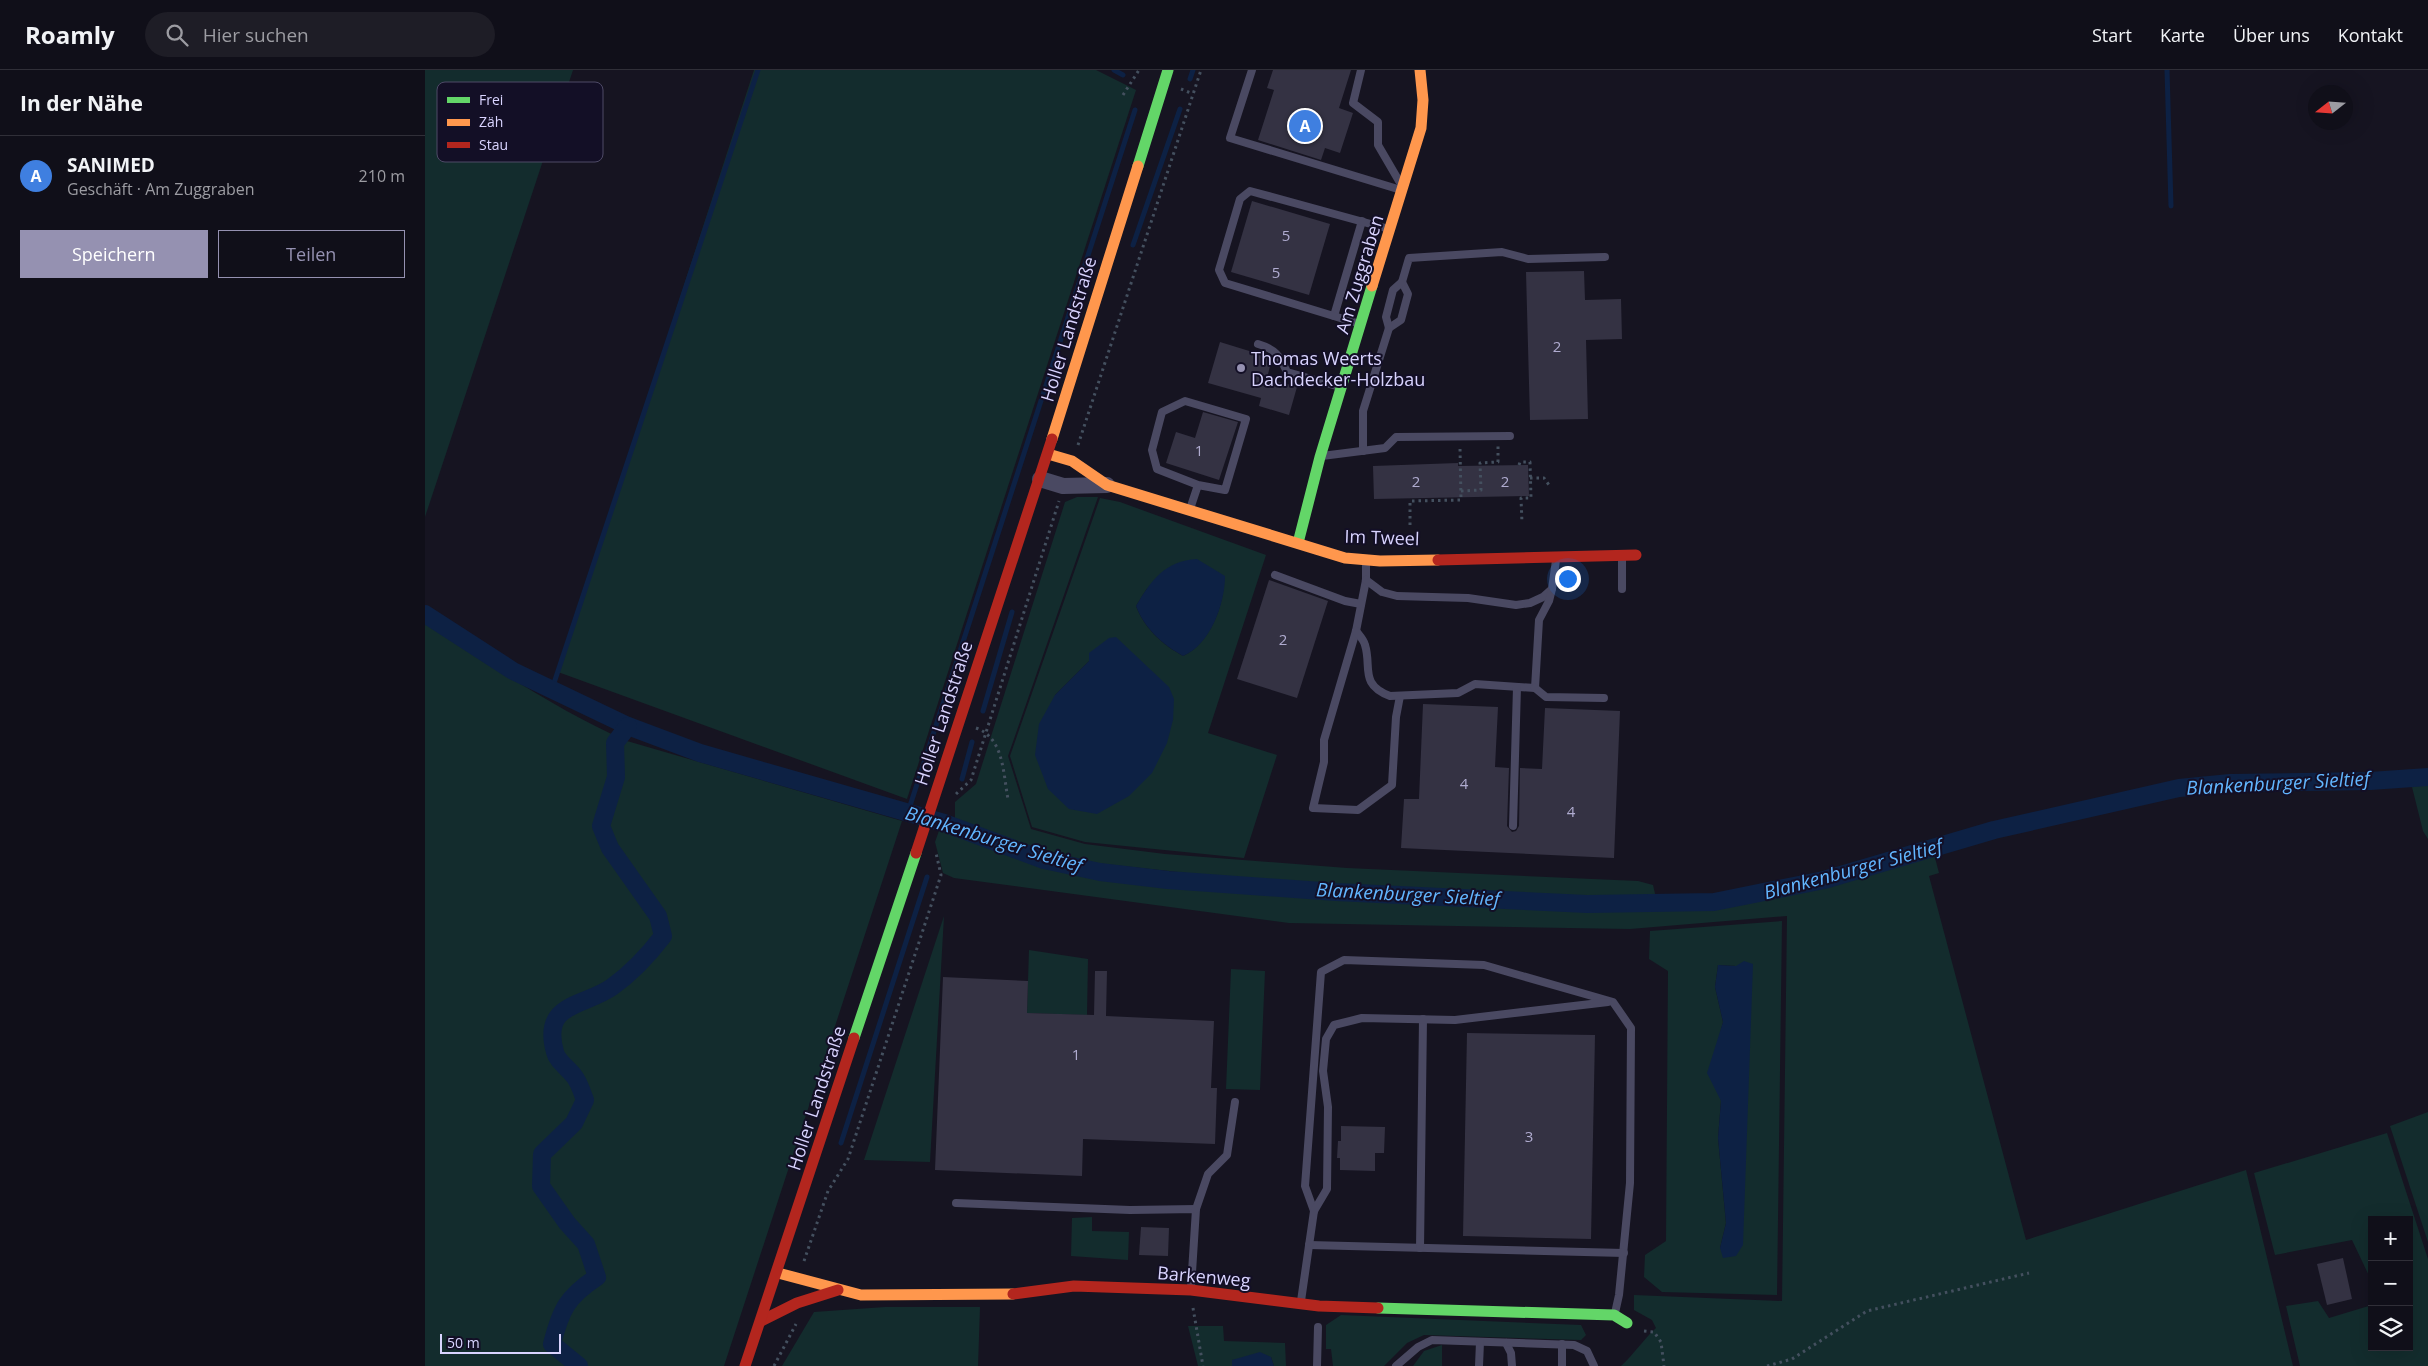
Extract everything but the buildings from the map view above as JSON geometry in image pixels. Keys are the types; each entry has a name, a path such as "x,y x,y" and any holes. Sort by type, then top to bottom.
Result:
{"street":[{"name":"Holler Landstraße","path":"745,1366 778,1273 932,801 1040,479 1168,70"},
{"name":"Am Zuggraben","path":"1298,544 1320,456 1421,128 1423,100 1420,70"},
{"name":"Im Tweel","path":"1048,454 1072,461 1107,485 1345,558 1365,560 1636,555"},
{"name":"Im Tweel","path":"1040,479 1063,486 1107,485"},
{"name":"Barkenweg","path":"778,1273 861,1295 968,1296 1032,1293 1074,1286 1191,1290 1301,1305 1614,1315 1627,1323"},
{"path":"761,1321 797,1303 838,1290"}],"lane":[{"path":"1252,70 1230,138 1403,190"},
{"path":"1361,70 1353,103 1378,122 1378,145 1392,166 1403,190"},
{"path":"1361,324 1225,284 1219,270 1240,199 1250,191 1391,229"},
{"path":"1334,316 1362,221"},
{"path":"1363,451 1363,411 1389,328 1386,317 1393,290 1402,282 1409,258 1502,252 1528,259 1605,257"},
{"path":"1389,328 1401,320 1408,294 1402,282"},
{"path":"1258,344 1271,348 1280,356 1287,372 1342,388"},
{"path":"1185,401 1246,419 1225,490 1198,485 1157,469 1152,450 1162,412 1185,401"},
{"path":"1320,456 1385,448 1396,437 1510,436"},
{"path":"1189,511 1198,485"},
{"path":"1622,555 1622,589"},
{"path":"1535,688 1539,620 1549,601 1556,556"},
{"path":"1365,560 1366,580 1356,631 1324,740 1324,762 1313,808 1358,810 1392,785 1396,717 1401,696"},
{"path":"1275,575 1345,601 1361,604"},
{"path":"1366,580 1382,592 1397,596 1468,598 1516,605 1530,603 1543,597 1552,589"},
{"path":"1356,631 1365,642 1366,664 1370,680 1383,693 1401,696 1458,693 1475,684 1535,688 1546,697 1604,698"},
{"path":"1513,826 1517,687"},
{"path":"1314,1211 1305,1186 1321,972 1344,960 1484,965 1613,1002 1631,1028 1630,1183 1619,1295 1614,1315"},
{"path":"1301,1305 1314,1211 1327,1189 1328,1107 1323,1071 1326,1039 1334,1025 1362,1018 1455,1020 1613,1002"},
{"path":"1420,1248 1423,1020"},
{"path":"1191,1290 1196,1208 1208,1174 1227,1155 1235,1102"},
{"path":"956,1203 1130,1210 1196,1208"},
{"path":"1309,1246 1623,1253"},
{"path":"1317,1366 1318,1327"},
{"path":"1398,1365 1427,1342 1480,1342 1574,1344 1587,1351 1594,1366"},
{"path":"1479,1366 1480,1342"},
{"path":"1506,1343 1511,1353 1512,1366"},
{"path":"1562,1344 1562,1366"}],"path":[{"path":"1123,95 1139,70"},
{"path":"1410,525 1410,501 1461,500 1460,436"},
{"path":"1461,491 1481,490 1480,463 1498,462 1497,436"},
{"path":"1519,465 1519,462 1530,462 1531,498 1521,498 1522,523"},
{"path":"1530,478 1544,478 1549,485"},
{"path":"986,731 999,748 1008,799"},
{"path":"798,1279 827,1191 848,1159 938,884 941,874 935,849"},
{"path":"1767,1366 1792,1359 1867,1311 2029,1273"},
{"path":"1191,1290 1194,1324 1203,1366"},
{"path":"775,1366 802,1313 797,1303"},
{"path":"1627,1323 1643,1331 1654,1332 1661,1342 1664,1366"}],"green space":[{"path":"425,70 573,70 569,82 437,82 437,162 543,162 425,517"},
{"path":"754,70 1096,70 1136,90 907,799 558,672"},
{"path":"1077,497 1098,497 1008,756 1031,829 1085,844 1165,854 1347,868 1638,881 1653,885 1656,898 1359,888 1251,880 1095,863 1016,842 955,818 955,802 976,784 1065,502"},
{"path":"1100,498 1120,502 1266,555 1208,733 1277,755 1244,858 1085,842 1032,827 1010,756","holes":["1158,576 1224,576 1222,599 1214,622 1201,642 1183,656 1168,647 1149,629 1136,606","1089,661 1150,671 1168,687 1055,695"]},
{"path":"425,621 498,670 549,701 627,741 902,821 724,1366 425,1366"},
{"path":"2428,781 2428,839 2423,831 2411,783"},
{"path":"941,825 1044,864 1133,879 1322,896 1495,904 1712,908 1820,887 1934,854 1939,873 1929,876 2026,1240 2246,1170 2293,1366 1621,1366 1656,1328 1652,1320 1634,1310 1634,1295 1782,1301 1787,916 1630,929 1289,923 954,878 943,873 935,842"},
{"path":"944,916 930,1162 864,1160"},
{"path":"1782,921 1777,1295 1662,1292 1644,1277 1645,1255 1666,1241 1668,971 1649,959 1650,931","holes":["1718,965 1736,966 1736,1255 1720,1248 1726,1223 1718,1138 1721,1101 1717,1044 1723,1022 1715,987"]},
{"path":"1029,950 1088,959 1087,1015 1027,1013"},
{"path":"1231,969 1265,971 1260,1090 1226,1089"},
{"path":"2428,1112 2428,1242 2390,1126"},
{"path":"2387,1133 2428,1259 2428,1366 2300,1366 2286,1306 2318,1301 2329,1318 2368,1306 2368,1351 2413,1351 2413,1216 2368,1216 2368,1274 2352,1240 2275,1255 2254,1173"},
{"path":"1092,1217 1092,1231 1129,1232 1128,1260 1071,1256 1072,1218"},
{"path":"885,1307 980,1307 978,1366 782,1366 814,1312"},
{"path":"1341,1315 1581,1325 1586,1335 1581,1340 1424,1335 1407,1343 1384,1366 1333,1366 1331,1349 1326,1349 1326,1325"},
{"path":"1188,1326 1223,1326 1224,1341 1285,1343 1286,1366 1274,1366 1271,1357 1232,1360 1232,1366 1198,1366"},
{"path":"1442,1345 1442,1366 1413,1366 1424,1351"}],"water":[{"path":"1197,559 1225,576 1224,587 1219,611 1208,633 1193,651 1183,656 1168,647 1149,629 1136,606 1147,588 1160,573 1176,564"},
{"path":"1116,637 1169,687 1174,699 1173,720 1167,743 1152,773 1129,796 1097,814 1069,809 1048,789 1035,755 1039,724 1055,695 1089,661 1089,653 1109,638"},
{"path":"1744,961 1753,964 1743,1245 1736,1256 1723,1258 1720,1248 1726,1223 1718,1138 1721,1101 1707,1073 1723,1022 1715,987 1718,965 1736,966"},
{"path":"1260,1352 1271,1357 1274,1366 1232,1366 1232,1360"}],"waterway":[{"path":"552,689 758,70"},
{"path":"1114,70 1123,75"},
{"path":"1190,79 1193,70"},
{"path":"2167,70 2171,206"},
{"path":"1133,245 1180,109"},
{"path":"908,812 1135,110"},
{"path":"983,711 1012,612"},
{"name":"Blankenburger Sieltief","path":"425,614 513,671 628,726 700,753 944,823 1044,860 1100,872 1168,880 1336,892 1587,904 1714,902 1824,880 1994,830 2179,788 2230,783 2370,781 2428,777"},
{"path":"579,1366 552,1344 562,1313 567,1305 579,1291 597,1277 586,1244 567,1223 541,1186 542,1154 574,1123 585,1100 576,1078 556,1055 552,1036 554,1024 559,1015 568,1008 601,993 627,976 663,936 658,916 610,848 601,826 616,777 615,743 628,726"},
{"path":"962,779 972,742"},
{"path":"841,1143 927,877"}],"traffic: fast":[{"path":"1138,166 1168,70"},
{"path":"1298,543 1320,457 1372,286"},
{"path":"854,1038 916,853"},
{"path":"1378,1308 1614,1315 1627,1323"}],"traffic: slow":[{"path":"1372,286 1421,128 1423,100 1420,70"},
{"path":"1052,439 1138,166"},
{"path":"1048,454 1072,461 1107,485 1345,558 1380,561 1438,560"},
{"path":"778,1273 861,1295 1013,1294"}],"traffic: jam":[{"path":"916,853 1052,439"},
{"path":"1438,560 1636,555"},
{"path":"745,1366 854,1038"},
{"path":"1013,1294 1074,1286 1191,1290 1319,1306 1378,1308"},
{"path":"761,1321 797,1303 838,1290"}],"place":[{"name":"SANIMED","path":"1305,126"},
{"name":"Thomas Weerts Dachdecker-Holzbau","path":"1241,368"}]}
